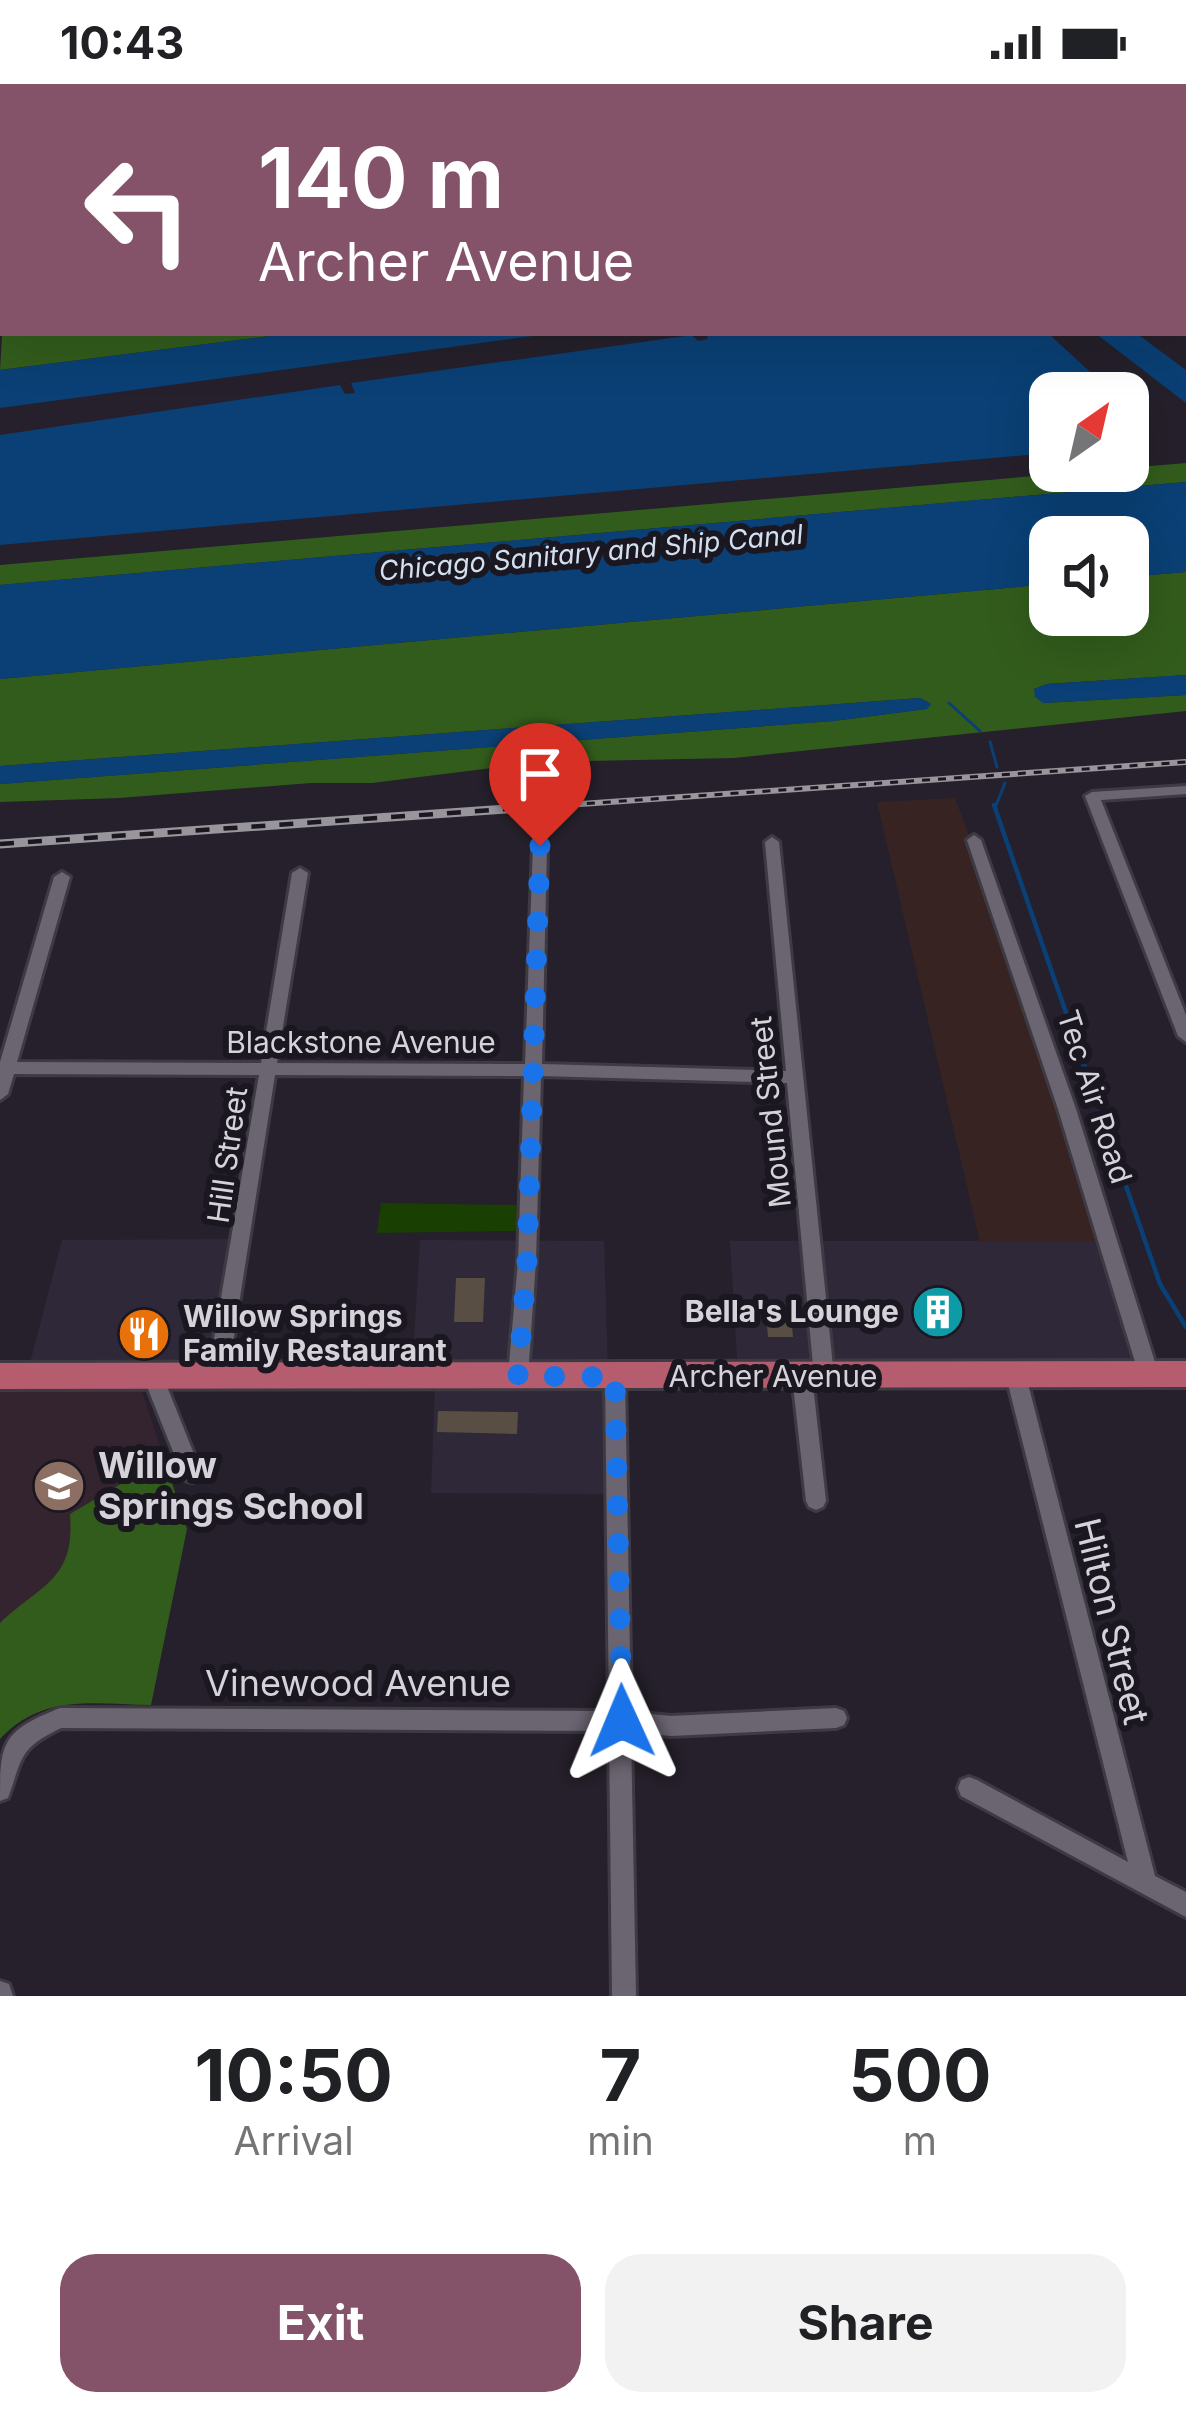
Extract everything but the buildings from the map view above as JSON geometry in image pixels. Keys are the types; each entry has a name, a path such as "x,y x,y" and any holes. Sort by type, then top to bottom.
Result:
{"main road":[{"name":"Archer Avenue","path":"0,1376 1186,1374"}],"street":[{"path":"1186,790 1092,796 1186,1036"},
{"name":"Tec Air Road","path":"974,840 1060,1088 1149,1375"},
{"name":"Mound Street","path":"772,842 795,1077 813,1376 815,1501"},
{"path":"518,1376 527,1261 540,846"},
{"name":"Hill Street","path":"218,1374 300,873"},
{"path":"0,1094 62,877"},
{"name":"Blackstone Avenue","path":"4,1068 530,1070 795,1077"},
{"path":"152,1374 192,1474"},
{"name":"Hilton Street","path":"1016,1376 1145,1882"},
{"path":"615,1377 624,1996"},
{"name":"Vinewood Avenue","path":"0,1790 4,1763 26,1733 60,1718 622,1721 671,1726 836,1718"},
{"path":"969,1788 1186,1904"}],"shaded area":[{"path":"955,798 1105,1241 980,1242 877,802"},
{"path":"236,1239 220,1371 28,1371 62,1240"},
{"path":"420,1240 604,1241 612,1494 431,1493 435,1384 412,1372"},
{"path":"730,1241 1105,1241 1148,1371 738,1374"},
{"name":"Willow Springs School","path":"140,1385 164,1458 71,1514 72,1547 60,1574 0,1623 0,1386"}],"green space":[{"path":"2,336 270,336 0,370"},
{"path":"1186,463 1186,482 1149,485 1149,466"},
{"path":"1029,477 1029,492 1071,492 0,585 0,565"},
{"path":"1186,572 1186,675 1047,684 1034,689 1043,703 1186,695 1186,711 734,758 539,762 372,783 0,802 0,784 833,721 926,709 931,704 920,698 0,766 0,679 1029,586 1029,636 1149,636 1149,575"},
{"path":"381,1203 517,1205 517,1231 377,1233"},
{"path":"164,1458 187,1529 151,1705 90,1703 51,1708 16,1724 0,1739 0,1623 61,1567 70,1536 70,1514"}],"water":[{"path":"270,336 533,336 0,408 0,370"},
{"path":"685,336 698,341 708,336 1051,336 1090,372 1029,372 1029,455 0,545 0,435 340,385 345,394 355,393 351,383"},
{"path":"1099,336 1140,336 1186,370 1186,403"},
{"name":"Chicago Sanitary and Ship Canal","path":"1186,482 1186,572 1149,575 1149,516 1029,516 1029,586 0,679 0,585 1071,492 1149,492 1149,485"},
{"path":"1186,675 1186,695 1043,703 1034,689 1047,684"},
{"path":"920,698 931,704 927,709 833,721 0,784 0,766"}],"waterway":[{"path":"949,703 980,731"},
{"path":"990,742 997,767"},
{"path":"995,808 1005,783"},
{"path":"995,808 1160,1284 1186,1327"}],"railway":[{"path":"523,808 1186,762"},
{"path":"0,844 566,805"}],"place":[{"name":"Bella's Lounge","path":"938,1312"},
{"name":"Willow Springs Family Restaurant","path":"144,1334"},
{"name":"Willow Springs School","path":"59,1486"}],"route":[{"path":"540,846 527,1261 518,1376 615,1377 622,1721"}]}
